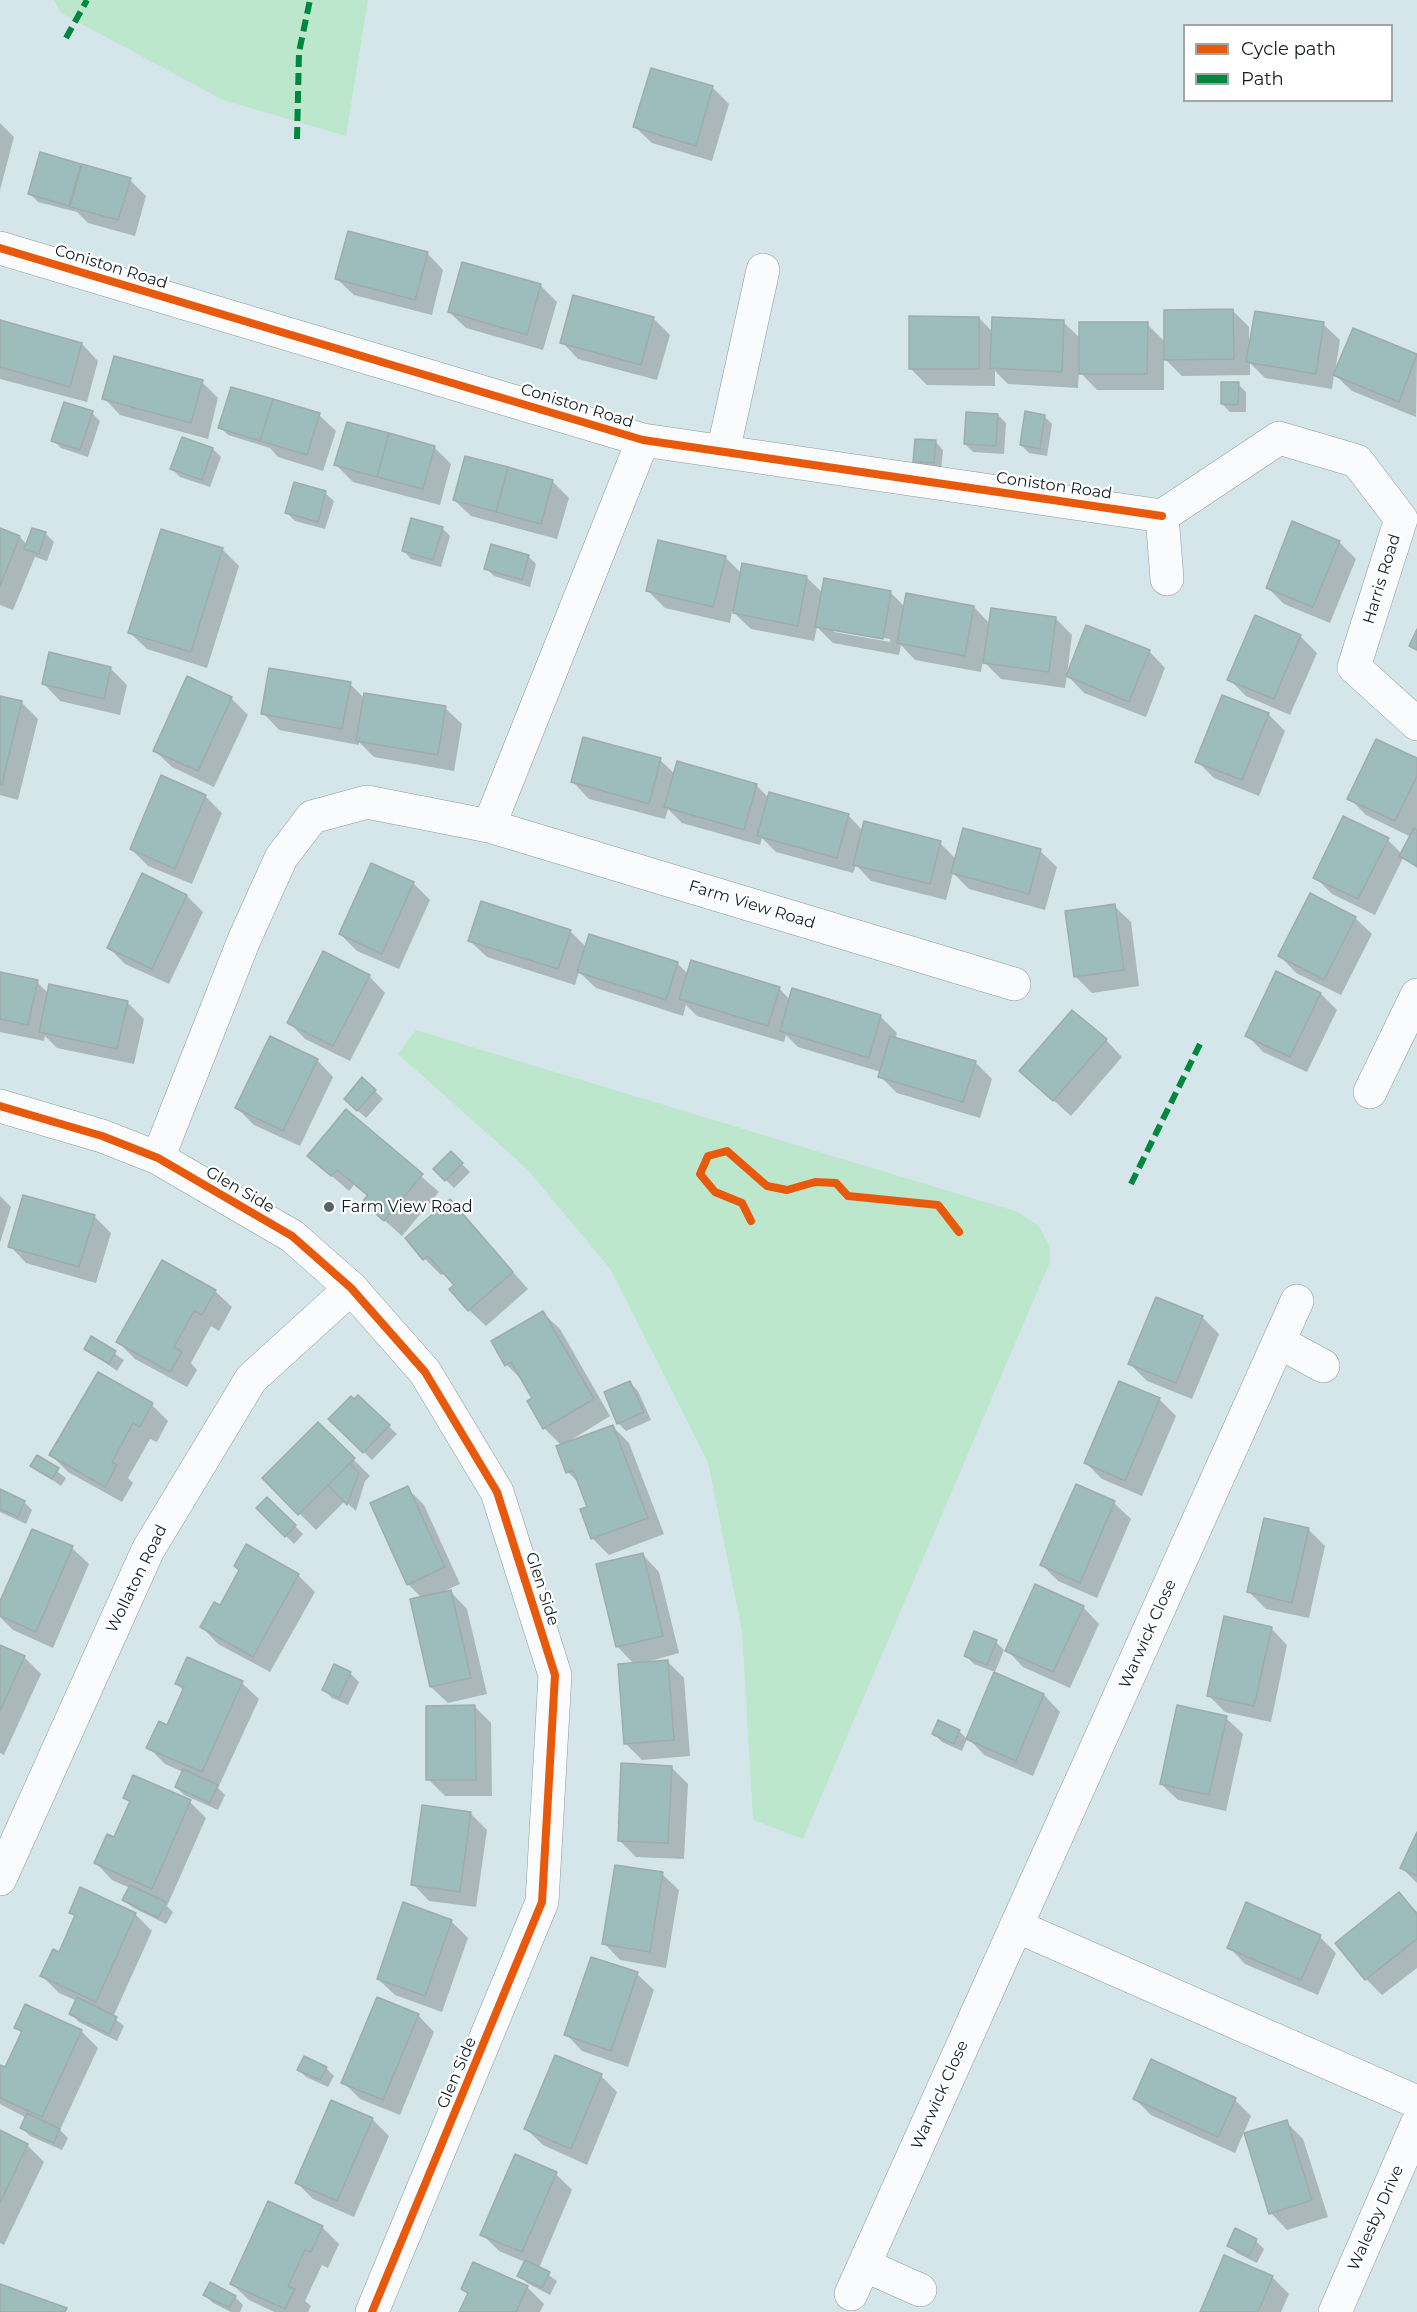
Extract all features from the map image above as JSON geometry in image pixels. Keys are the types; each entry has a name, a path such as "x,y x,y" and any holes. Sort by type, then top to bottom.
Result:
{"street":[{"name":"Coniston Road","path":"0,248 643,440 1162,516"},
{"path":"723,452 763,270"},
{"name":"Harris Road","path":"1162,516 1279,438 1357,461 1401,519 1354,667 1417,724"},
{"path":"489,826 643,440"},
{"path":"1162,516 1167,579"},
{"name":"Farm View Road","path":"158,1158 244,940 281,858 312,817 368,802 489,826 1014,984"},
{"path":"1370,1092 1417,994"},
{"name":"Glen Side","path":"0,1106 102,1136 158,1158 292,1236 351,1288 425,1372 497,1492 555,1675 542,1902 372,2312"},
{"name":"Wollaton Road","path":"0,1879 148,1550 251,1379 351,1288"},
{"name":"Warwick Close","path":"851,2294 1298,1301"},
{"path":"1279,1342 1323,1366"},
{"path":"1016,1926 1417,2102"},
{"name":"Walesby Drive","path":"1335,2312 1417,2124"},
{"path":"864,2265 920,2290"}],"green space":[{"path":"54,0 368,0 346,136 223,100 61,13"},
{"path":"416,1030 1018,1212 1039,1226 1050,1247 1050,1262 803,1839 753,1820 742,1631 708,1463 611,1270 527,1169 398,1054"}],"building":[{"path":"651,68 713,86 696,146 633,127"},
{"path":"40,152 81,164 69,206 28,194"},
{"path":"82,164 131,178 118,220 70,207"},
{"path":"348,231 428,252 415,300 335,279"},
{"path":"462,262 541,284 527,335 448,312"},
{"path":"573,295 654,317 641,365 560,343"},
{"path":"1233,309 1234,359 1164,360 1164,310"},
{"path":"1255,311 1324,322 1316,374 1246,362"},
{"path":"909,316 979,317 979,369 909,369"},
{"path":"992,317 1064,320 1062,372 990,368"},
{"path":"0,320 82,343 70,387 0,367"},
{"path":"1079,322 1148,322 1147,374 1079,374"},
{"path":"1353,328 1417,354 1399,402 1333,375"},
{"path":"114,356 203,380 191,423 102,399"},
{"path":"1221,382 1239,382 1238,405 1221,404"},
{"path":"231,387 273,399 260,441 218,428"},
{"path":"273,399 320,413 307,455 260,441"},
{"path":"64,402 93,411 80,450 51,441"},
{"path":"1025,411 1045,415 1040,449 1020,445"},
{"path":"966,412 998,414 996,446 964,444"},
{"path":"347,422 389,433 377,477 334,465"},
{"path":"389,433 435,446 423,489 377,477"},
{"path":"182,437 213,448 202,480 170,469"},
{"path":"915,439 936,440 934,463 913,462"},
{"path":"465,456 508,467 496,512 453,500"},
{"path":"508,467 553,480 541,524 496,512"},
{"path":"294,482 326,491 318,522 285,513"},
{"path":"411,518 443,527 433,560 402,551"},
{"path":"1292,521 1340,541 1313,607 1266,588"},
{"path":"0,528 20,536 0,586"},
{"path":"32,528 46,532 39,554 24,549"},
{"path":"161,529 223,548 191,652 128,633"},
{"path":"658,540 726,556 713,607 646,591"},
{"path":"491,544 529,555 522,580 484,569"},
{"path":"742,563 807,576 798,626 733,613"},
{"path":"824,578 891,591 883,639 815,627"},
{"path":"906,593 974,606 965,656 897,643"},
{"path":"991,608 1056,617 1049,672 983,663"},
{"path":"1255,615 1301,635 1274,699 1227,680"},
{"path":"1086,625 1150,650 1129,702 1066,676"},
{"path":"1417,629 1417,650 1409,646"},
{"path":"49,652 111,667 104,699 42,684"},
{"path":"269,668 351,682 342,729 261,714"},
{"path":"187,676 232,697 198,771 153,751"},
{"path":"364,693 446,706 438,755 356,741"},
{"path":"1222,695 1269,713 1242,780 1195,762"},
{"path":"0,696 22,701 2,784 0,784"},
{"path":"583,737 661,758 649,804 571,782"},
{"path":"1376,739 1417,758 1417,776 1395,821 1347,799"},
{"path":"677,761 757,784 744,830 664,807"},
{"path":"161,775 206,795 175,869 130,849"},
{"path":"769,792 849,814 837,858 757,836"},
{"path":"1343,816 1389,838 1358,899 1313,878"},
{"path":"864,821 941,841 930,884 853,865"},
{"path":"963,828 1041,849 1029,894 951,873"},
{"path":"1414,828 1417,830 1417,866 1399,856"},
{"path":"371,863 414,882 382,954 339,934"},
{"path":"142,873 187,895 152,969 107,948"},
{"path":"1310,893 1356,917 1324,980 1278,956"},
{"path":"481,901 571,930 558,969 468,941"},
{"path":"1115,904 1124,970 1074,977 1065,911"},
{"path":"589,934 678,962 666,1000 577,972"},
{"path":"323,951 370,975 333,1046 287,1023"},
{"path":"691,960 780,987 768,1026 679,999"},
{"path":"1276,971 1321,993 1290,1057 1245,1036"},
{"path":"0,972 38,980 28,1025 0,1019"},
{"path":"49,984 128,1001 117,1049 39,1032"},
{"path":"792,988 881,1015 869,1058 780,1031"},
{"path":"1072,1010 1107,1039 1053,1101 1019,1071"},
{"path":"270,1036 318,1059 283,1131 235,1108"},
{"path":"890,1036 976,1061 963,1102 878,1077"},
{"path":"362,1077 376,1090 357,1111 344,1099"},
{"path":"346,1109 423,1174 384,1221 362,1202 368,1195 337,1170 331,1176 307,1156"},
{"path":"451,1151 463,1163 445,1181 433,1169"},
{"path":"23,1195 95,1215 79,1267 8,1247"},
{"path":"450,1199 513,1272 468,1311 449,1289 454,1285 428,1256 423,1260 405,1238"},
{"path":"162,1260 216,1290 202,1315 194,1311 174,1347 182,1352 170,1372 116,1342"},
{"path":"1156,1297 1203,1316 1176,1383 1128,1364"},
{"path":"543,1311 594,1399 543,1429 527,1401 532,1398 511,1362 505,1366 491,1341"},
{"path":"91,1336 116,1351 109,1364 84,1349"},
{"path":"98,1372 153,1403 140,1427 133,1423 112,1462 117,1465 105,1487 49,1455"},
{"path":"630,1381 644,1412 617,1424 604,1392"},
{"path":"1119,1381 1160,1398 1125,1481 1084,1463"},
{"path":"358,1395 390,1425 363,1453 328,1419 351,1396 354,1399"},
{"path":"318,1422 355,1458 298,1515 262,1478"},
{"path":"613,1425 648,1518 591,1539 580,1509 587,1507 573,1470 566,1473 556,1446"},
{"path":"37,1455 59,1468 52,1479 30,1466"},
{"path":"350,1463 359,1473 347,1505 328,1485"},
{"path":"1076,1484 1115,1501 1080,1583 1040,1565"},
{"path":"408,1486 445,1567 407,1585 370,1503"},
{"path":"0,1489 25,1501 18,1517 0,1509"},
{"path":"267,1497 296,1525 285,1537 256,1508"},
{"path":"1264,1518 1309,1528 1292,1603 1247,1592"},
{"path":"32,1529 73,1546 36,1632 0,1616 0,1601"},
{"path":"246,1544 299,1574 253,1657 200,1627 214,1602 220,1605 239,1570 234,1566"},
{"path":"643,1553 663,1636 616,1647 596,1564"},
{"path":"1035,1584 1084,1606 1053,1672 1005,1651"},
{"path":"451,1590 471,1678 430,1687 410,1599"},
{"path":"1224,1616 1272,1627 1254,1706 1207,1696"},
{"path":"974,1631 997,1640 987,1665 964,1656"},
{"path":"0,1645 25,1656 0,1711"},
{"path":"187,1657 243,1681 202,1772 146,1748 159,1721 167,1725 184,1687 175,1684"},
{"path":"668,1660 674,1740 624,1744 618,1664"},
{"path":"334,1664 351,1672 339,1698 322,1690"},
{"path":"994,1672 1044,1694 1016,1761 966,1739"},
{"path":"475,1705 476,1780 426,1780 426,1706"},
{"path":"1177,1705 1227,1716 1209,1795 1160,1784"},
{"path":"938,1720 960,1730 954,1744 932,1734"},
{"path":"621,1763 672,1766 668,1843 618,1841"},
{"path":"183,1769 218,1785 210,1803 175,1787"},
{"path":"133,1775 191,1800 152,1889 94,1863 107,1834 114,1837 130,1801 123,1798"},
{"path":"422,1805 471,1812 460,1892 411,1885"},
{"path":"1417,1832 1417,1876 1400,1868"},
{"path":"615,1865 663,1872 650,1952 602,1944"},
{"path":"130,1885 166,1902 158,1918 122,1900"},
{"path":"80,1887 136,1913 96,2002 40,1976 53,1949 59,1952 75,1915 69,1913"},
{"path":"1399,1892 1417,1914 1417,1939 1365,1980 1335,1943"},
{"path":"403,1902 452,1920 425,1996 377,1979"},
{"path":"1246,1902 1321,1935 1301,1980 1227,1948"},
{"path":"591,1957 638,1972 611,2051 564,2035"},
{"path":"77,1997 117,2017 109,2034 69,2014"},
{"path":"377,1997 419,2014 383,2100 341,2083"},
{"path":"25,2004 82,2030 42,2117 0,2098 0,2065 5,2067 22,2031 14,2028"},
{"path":"555,2055 602,2074 571,2149 524,2129"},
{"path":"304,2056 327,2067 320,2080 297,2070"},
{"path":"1151,2059 1236,2098 1218,2137 1133,2099"},
{"path":"331,2100 373,2118 337,2201 295,2183"},
{"path":"27,2113 60,2129 54,2143 20,2128"},
{"path":"1287,2120 1312,2200 1269,2214 1244,2133"},
{"path":"0,2130 28,2144 0,2203"},
{"path":"515,2154 557,2172 522,2252 480,2235"},
{"path":"268,2201 323,2226 311,2252 305,2250 288,2286 295,2289 285,2309 230,2284"},
{"path":"1235,2228 1257,2239 1249,2256 1227,2246"},
{"path":"1224,2255 1273,2276 1258,2312 1200,2312"},
{"path":"525,2260 550,2272 542,2288 517,2276"},
{"path":"473,2262 528,2286 516,2312 459,2312 468,2293 461,2289"},
{"path":"210,2282 236,2296 229,2308 203,2295"},
{"path":"0,2284 67,2308 65,2312 0,2312"}],"marked path":[{"path":"66,38 87,0"},
{"path":"297,139 299,52 310,0"},
{"path":"1131,1184 1202,1040"}],"cycle path":[{"path":"0,248 643,440 1162,516"},
{"path":"0,1106 102,1136 158,1158 292,1236 351,1288 425,1372 497,1492 555,1675 542,1902 372,2312"},
{"path":"751,1221 742,1203 715,1192 700,1174 708,1156 727,1151 767,1186 787,1190 815,1182 836,1183 848,1196 938,1205 959,1232"}],"place":[{"name":"Farm View Road","path":"329,1207"}]}
